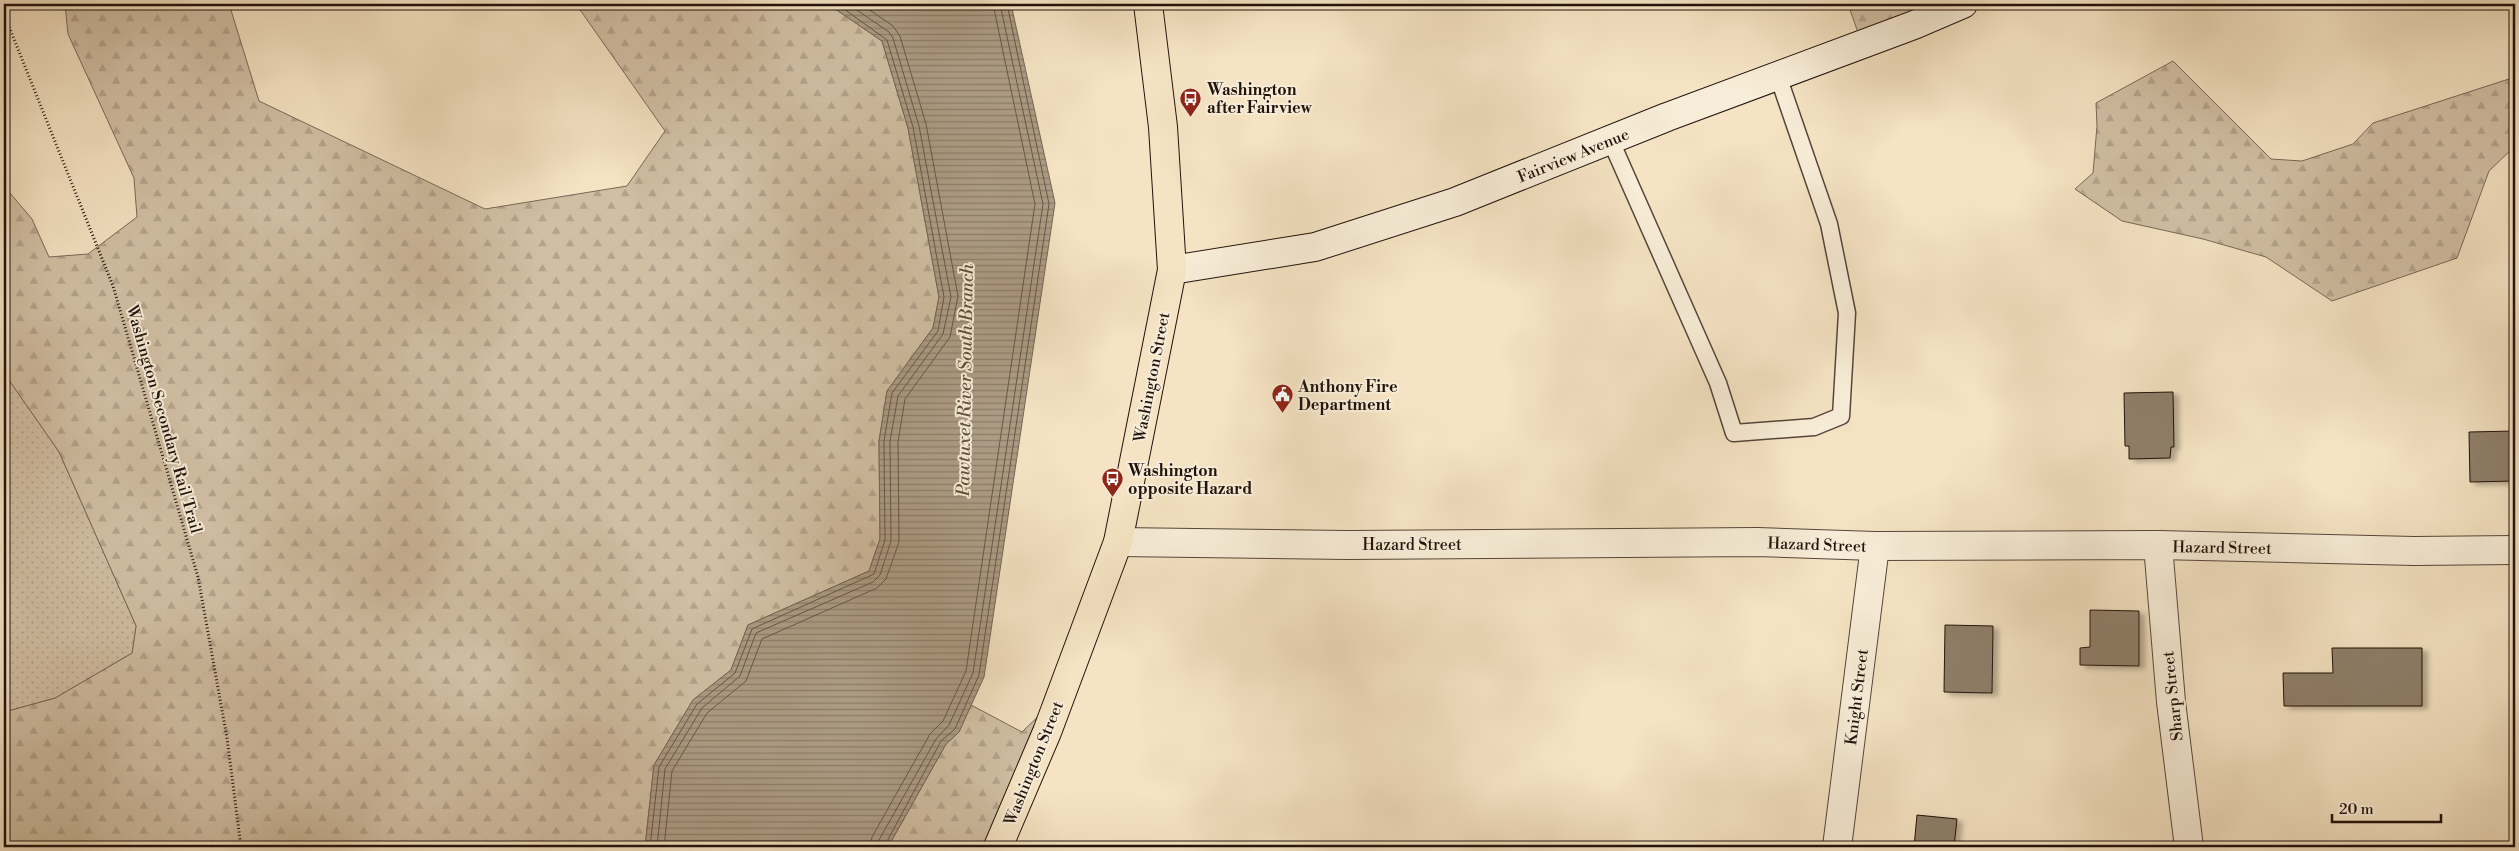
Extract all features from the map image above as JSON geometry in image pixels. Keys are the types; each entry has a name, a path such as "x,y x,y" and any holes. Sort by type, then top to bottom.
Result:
{"main road":[{"name":"Washington Street","path":"998,847 1047,732 1118,542 1172,270 1163,127 1148,4"}],"street":[{"name":"Fairview Avenue","path":"1172,270 1315,246 1455,202 1610,139 1914,25 1963,4"},
{"name":"Hazard Street","path":"1118,542 1357,545 1757,542 1875,546 2158,545 2414,552 2515,550"},
{"name":"Sharp Street","path":"2158,545 2171,702 2189,847"},
{"name":"Knight Street","path":"1838,847 1875,546"}],"lane":[{"path":"1610,139 1718,383 1734,433 1814,427 1841,416 1847,313 1829,224 1778,76"}],"path":[{"name":"Washington Secondary Rail Trail","path":"4,14 113,286 198,577 227,738 241,847"}],"green space":[{"path":"65,4 222,4 230,7 259,101 485,209 627,186 665,131 576,4 828,4 882,41 908,128 939,297 933,328 887,391 879,441 880,539 869,571 748,625 731,670 693,700 654,765 645,847 4,847 4,712 55,698 132,653 136,626 59,452 4,373 4,186 32,219 49,257 88,254 137,217 134,178 68,34"},
{"path":"1848,4 1945,4 1862,44"},
{"path":"2173,61 2271,159 2302,161 2353,144 2373,123 2515,77 2515,146 2489,171 2457,258 2332,301 2266,257 2203,239 2122,221 2075,189 2093,173 2097,126 2096,103"},
{"path":"4,373 59,452 136,626 132,653 55,698 4,712"},
{"path":"1053,702 1002,847 888,847 946,744 959,732 971,705 1022,732"}],"water":[{"name":"Pawtuxet River South Branch","path":"828,4 1011,4 1055,203 984,677 959,732 946,744 888,847 645,847 654,765 693,700 731,670 748,625 869,571 880,539 879,441 887,391 933,328 939,297 908,128 882,41"}],"building":[{"path":"2173,392 2174,447 2171,447 2170,458 2129,459 2129,446 2125,446 2124,393"},
{"path":"2515,431 2515,481 2470,482 2469,432"},
{"path":"2090,610 2139,611 2139,666 2080,665 2080,648 2090,647"},
{"path":"1945,625 1993,626 1992,693 1944,692"},
{"path":"2332,648 2422,648 2422,706 2284,706 2283,673 2333,673"},
{"path":"1917,815 1957,819 1954,847 1914,847"}],"place":[{"name":"Washington after Fairview","path":"1191,117"},
{"name":"Anthony Fire Department","path":"1282,414"},
{"name":"Washington opposite Hazard","path":"1112,498"}]}
